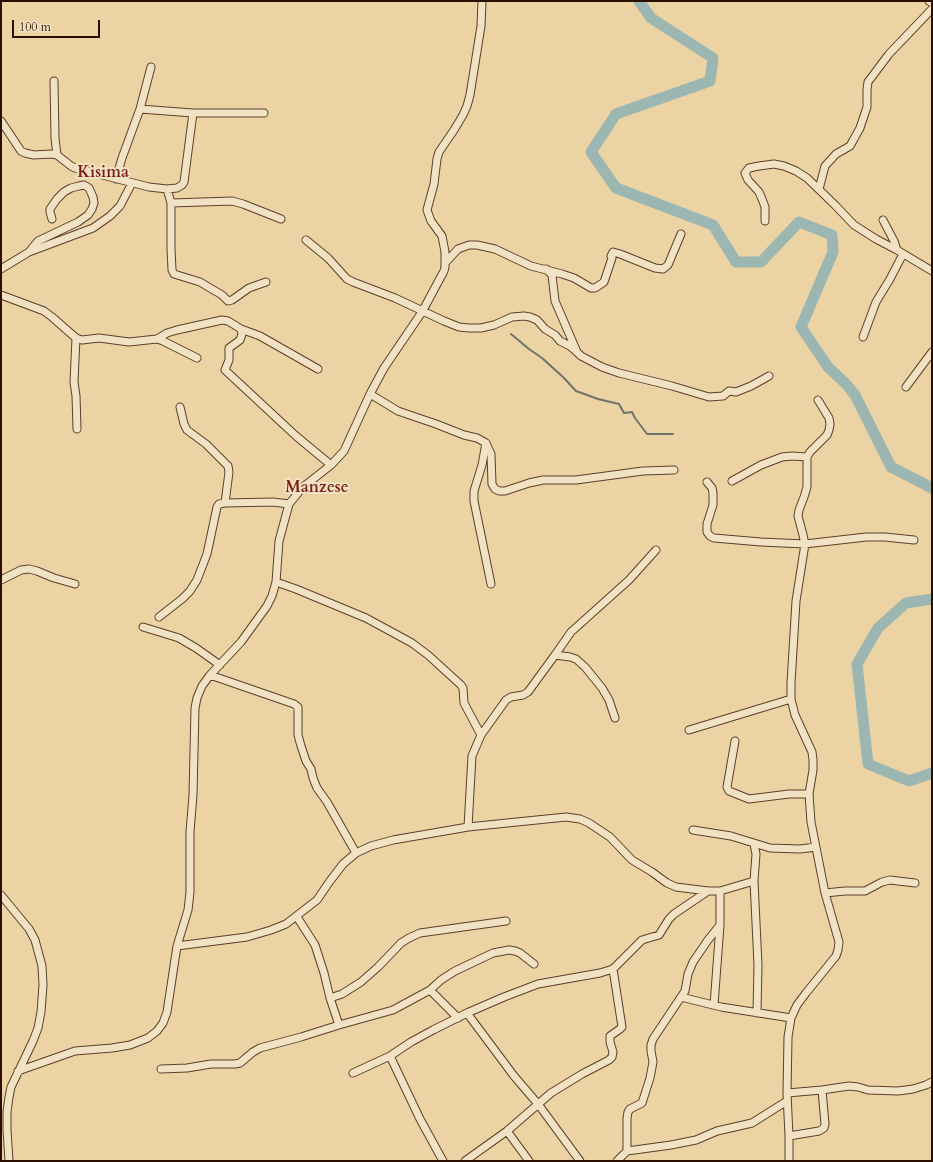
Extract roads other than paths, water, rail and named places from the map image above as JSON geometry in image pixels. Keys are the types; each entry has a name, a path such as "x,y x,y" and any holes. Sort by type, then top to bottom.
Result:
{"street":[{"path":"18,1071 75,1051 130,1045 148,1038 157,1031 163,1023 167,1012 177,946 188,910 190,892 190,832 194,772 195,708 197,698 202,686 210,675 241,642 267,606 272,596 276,582 279,541 289,504 303,487 331,465 344,451 370,394 384,368 422,312 444,271 445,252 442,236 431,221 427,207 434,184 436,159 463,115 468,101 481,26 482,1"},
{"path":"819,189 825,166 836,154 850,146 860,128 867,107 868,82 889,54 932,9"},
{"path":"116,179 140,109 152,67"},
{"path":"54,81 55,138 57,155"},
{"path":"140,109 193,113 264,113"},
{"path":"1,121 21,151 25,153 34,155 57,155 75,168 149,187 167,189 177,188 184,182 193,113"},
{"path":"765,221 765,207 762,198 759,192 745,176 745,173 749,168 774,164 784,166 807,178 854,225 932,271"},
{"path":"1,269 29,252 93,228 110,216 120,206 132,183"},
{"path":"29,252 38,241 78,222 88,215 94,203 89,188 84,185 71,188 64,192 50,209 52,219"},
{"path":"167,189 171,203 171,249 172,270 174,274 200,282 222,295 228,301 232,300 249,288 266,282"},
{"path":"171,203 232,202 243,204 281,219"},
{"path":"863,337 876,302 890,279 900,252 883,220"},
{"path":"445,263 458,249 469,245 477,245 495,250 531,266 574,278 591,288 595,288 604,282 612,258 610,256 613,252 655,268 663,268 668,264 681,234"},
{"path":"306,240 328,258 347,279 395,298 422,312 459,327 480,328 494,325 512,317 530,317 536,320 545,329 555,335 560,341 570,346 581,356 597,364 613,371 709,397 723,396 729,391 736,392 769,376"},
{"path":"546,269 552,275 556,301 577,352"},
{"path":"1,295 44,312 76,338 82,340 98,338 129,342 158,339 167,333 177,330 222,320 228,321 241,329 260,336 318,369"},
{"path":"241,329 242,334 240,340 229,348 225,370 296,436 331,465"},
{"path":"76,338 74,382 77,429"},
{"path":"158,339 196,358"},
{"path":"906,387 932,352"},
{"path":"370,394 398,411 464,435 477,438 486,443 491,454 492,484 495,489 500,491 505,491 543,480 576,480 630,472 674,470"},
{"path":"789,1161 787,1093 788,1037 791,1018 801,999 836,956 839,942 825,893 811,822 810,794 813,770 812,752 795,715 791,698 796,601 804,544 798,510 807,487 807,457 827,435 829,430 829,418 818,400"},
{"path":"180,408 187,430 206,444 228,466 229,472 225,503"},
{"path":"486,443 482,465 474,491 474,501 491,584"},
{"path":"732,482 762,465 782,458 792,456 807,457"},
{"path":"707,482 712,488 713,493 713,505 708,524 708,532 710,536 714,538 804,544 866,537 914,540"},
{"path":"159,617 182,599 190,591 197,580 207,554 217,507 219,504 272,502 289,504"},
{"path":"468,827 472,756 481,735 506,700 528,692 571,632 629,580 656,550"},
{"path":"1,580 21,570 29,569 75,584"},
{"path":"276,582 366,618 412,643 428,655 461,685 463,688 464,702 481,735"},
{"path":"143,627 179,638 220,665"},
{"path":"555,656 576,659 584,667 602,688 609,700 615,718"},
{"path":"210,675 294,704 298,707 298,734 306,761 311,769 317,788 327,802 356,853"},
{"path":"689,730 791,698"},
{"path":"735,741 727,787 729,791 749,799 789,794 810,794"},
{"path":"177,946 247,937 286,924 317,900 343,864 356,853 371,846 393,840 468,827 566,817 580,819 589,823 610,837 632,860 667,883 682,888 720,891 754,881"},
{"path":"693,830 731,836 770,848 800,849 816,846"},
{"path":"754,844 756,854 754,881 758,965 757,1013"},
{"path":"825,893 865,891 882,882 890,880 915,883"},
{"path":"353,1073 390,1056 410,1042 467,1013 538,984 600,973 613,969 642,940 659,935 674,914 708,891"},
{"path":"714,1005 720,925 720,891"},
{"path":"1,895 29,929 35,940 42,966 44,984 38,1028 11,1087 9,1097 7,1112 9,1161"},
{"path":"297,917 315,945 339,1024"},
{"path":"330,998 342,994 361,982 401,943 420,933 506,921"},
{"path":"621,1160 627,1151 626,1118 628,1112 630,1109 642,1103 652,1068 653,1062 651,1045 653,1039 685,990 688,974 693,962 720,925"},
{"path":"161,1069 240,1063 260,1048 339,1024 393,1010 430,990 440,980 455,971 493,953 509,950 515,951 534,964"},
{"path":"465,1161 507,1131 551,1093 612,1057 613,1052 610,1036 622,1027 613,969"},
{"path":"430,990 458,1018"},
{"path":"681,997 714,1005 791,1018"},
{"path":"467,1013 514,1076 538,1104 580,1161"},
{"path":"390,1056 420,1119 443,1161"},
{"path":"787,1093 850,1086 868,1090 913,1090 932,1082"},
{"path":"789,1136 819,1131 824,1128 825,1124 822,1090"},
{"path":"627,1151 696,1140 717,1130 752,1123 787,1102"},
{"path":"1,1121 7,1130"},
{"path":"507,1131 529,1161"}],"waterway":[{"path":"639,1 651,18 713,58 710,81 616,114 591,152 616,188 713,225 736,262 761,262 799,222 832,235 833,252 801,327 828,367 855,395 891,467 932,488"},
{"path":"511,334 542,358 576,391 598,399 619,404 624,413 632,412 647,434 673,434"},
{"path":"932,599 906,603 878,628 857,664 868,764 909,781 932,773"}],"district":[{"name":"Kisima","path":"103,173"},
{"name":"Manzese","path":"317,488"}]}
